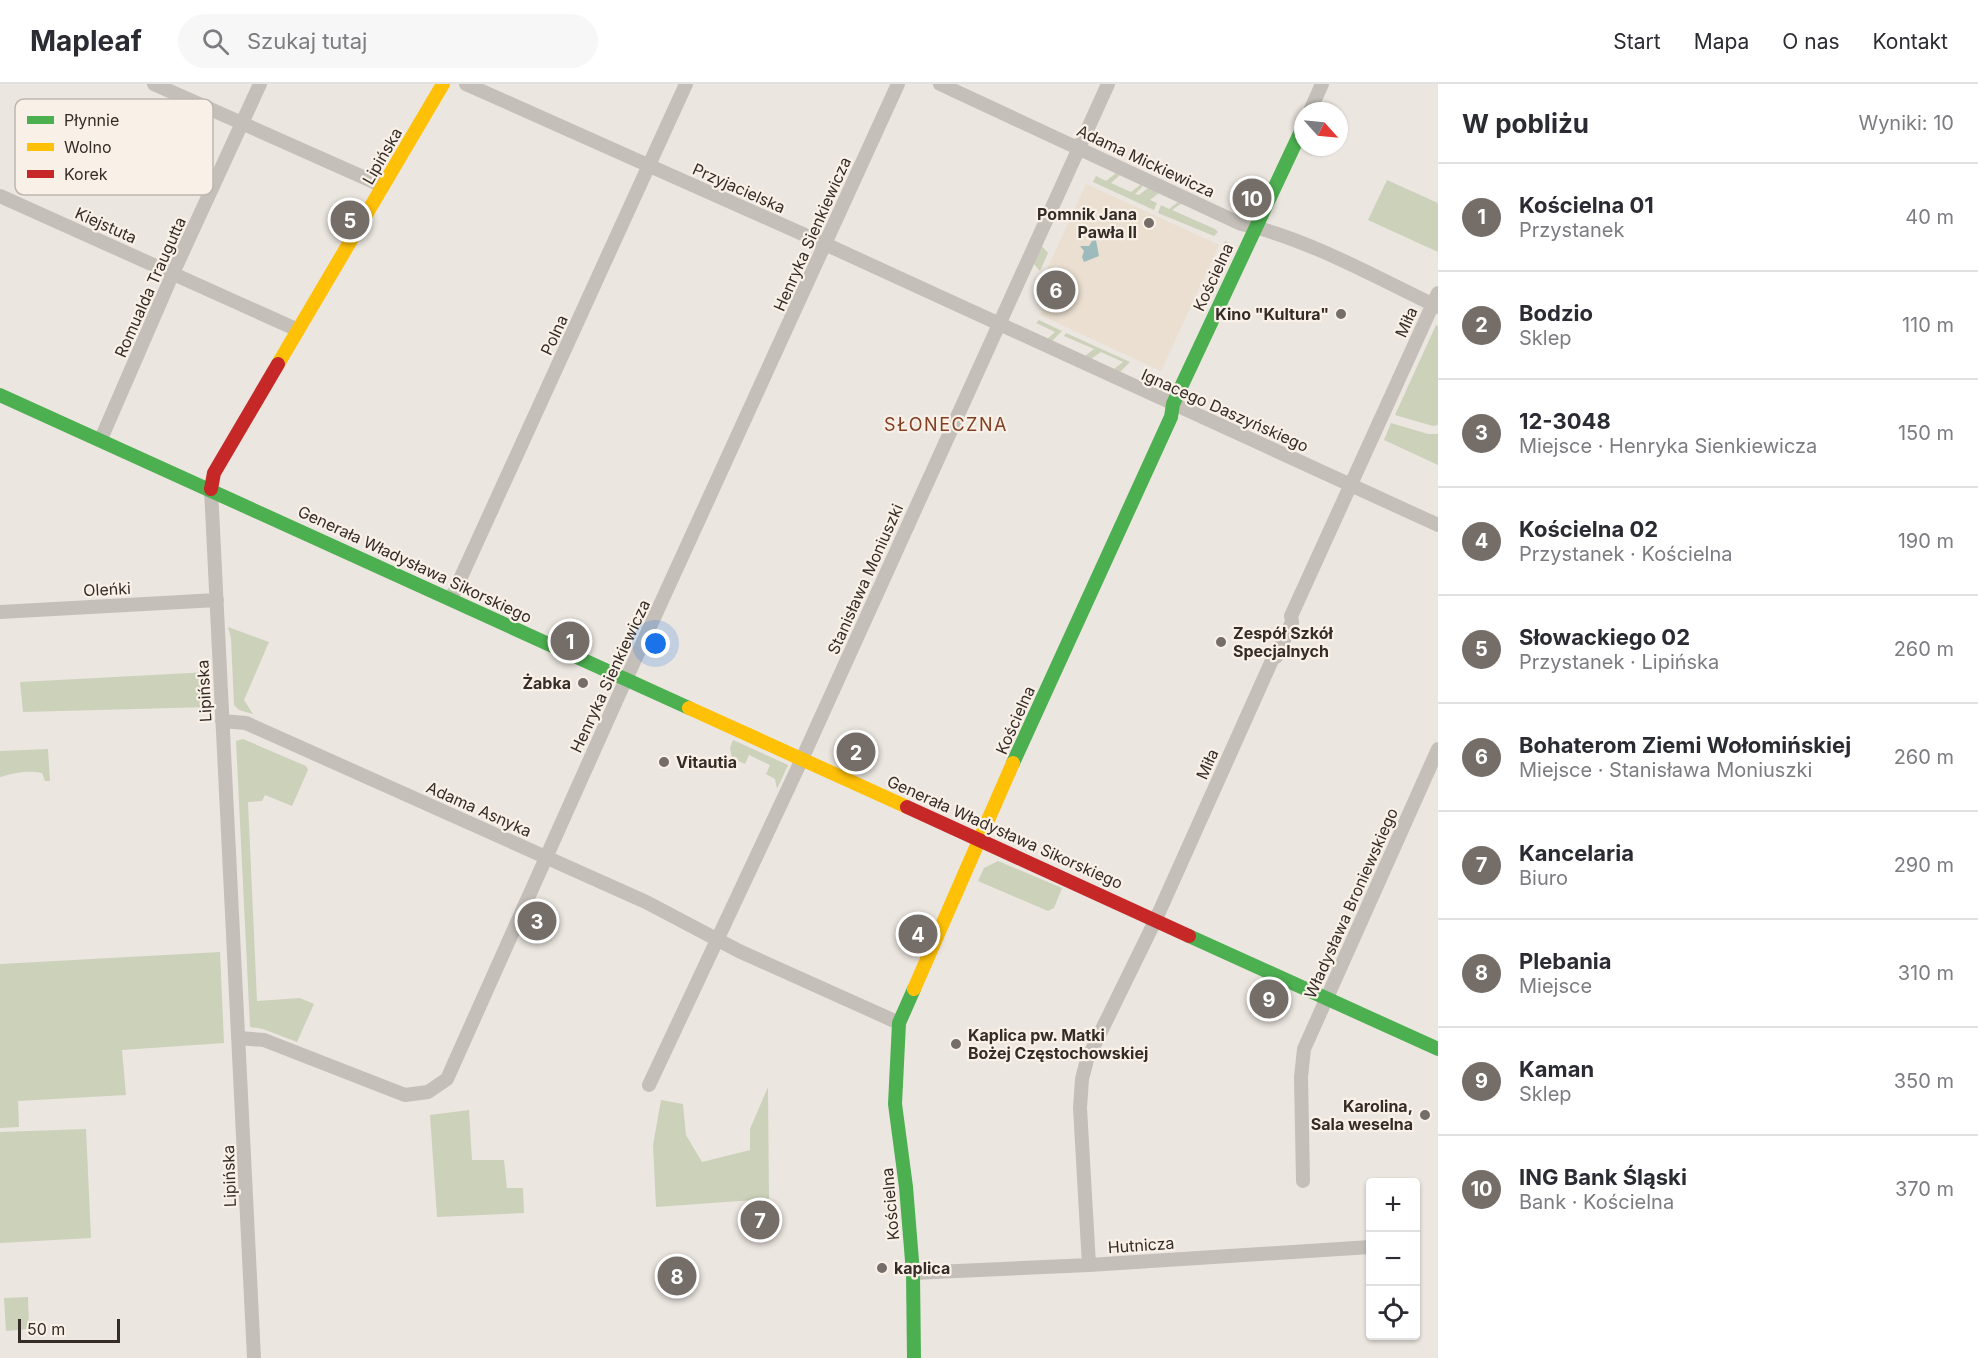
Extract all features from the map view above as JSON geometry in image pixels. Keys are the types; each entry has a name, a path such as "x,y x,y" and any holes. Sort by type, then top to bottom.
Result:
{"street":[{"path":"154,84 187,99"},
{"name":"Romualda Traugutta","path":"213,187 260,84"},
{"name":"Lipińska","path":"254,1358 211,489 214,473 443,84"},
{"name":"Przyjacielska","path":"466,84 825,244 998,325"},
{"name":"Polna","path":"451,599 686,84"},
{"name":"Henryka Sienkiewicza","path":"238,1038 264,1040 393,1092 414,1095 437,1087 452,1071 546,857 898,84"},
{"name":"Adama Mickiewicza","path":"940,84 1241,224 1313,249 1436,302"},
{"name":"Stanisława Moniuszki","path":"649,1085 802,759 1108,84"},
{"path":"1314,102 1322,84"},
{"path":"213,111 384,186"},
{"name":"Kościelna","path":"914,1358 913,1273 906,1187 895,1104 899,1023 979,839 1171,417 1173,404 1294,146"},
{"name":"Romualda Traugutta","path":"101,439 209,195"},
{"name":"Kiejstuta","path":"0,196 298,330"},
{"name":"Miła","path":"1089,1265 1080,1108 1082,1079 1095,1044 1156,919 1292,622 1291,616 1436,302"},
{"name":"Ignacego Daszyńskiego","path":"998,325 1438,525"},
{"name":"Generała Władysława Sikorskiego","path":"0,394 1438,1049"},
{"name":"Oleńki","path":"0,612 216,600"},
{"name":"Adama Asnyka","path":"222,721 246,723 646,902 718,941 899,1023"},
{"name":"Władysława Broniewskiego","path":"1303,1181 1302,1062 1308,1038 1438,749"},
{"name":"Hutnicza","path":"913,1273 1089,1265 1366,1247"}],"green space":[{"path":"1116,173 1120,175 1111,183 1131,192 1140,185 1143,186 1135,194 1139,195 1148,188 1159,193 1150,200 1157,203 1154,210 1093,182 1096,176 1106,181"},
{"path":"1387,180 1438,203 1438,252 1368,220"},
{"path":"1178,202 1182,203 1172,210 1218,232 1214,236 1158,213 1161,205 1169,209"},
{"path":"1225,241 1229,243 1199,307 1196,306"},
{"path":"1041,245 1048,253 1040,271 1033,263"},
{"path":"1039,320 1062,331 1051,342 1046,340 1055,332 1036,323"},
{"path":"1436,325 1438,326 1438,425 1433,426 1395,415"},
{"path":"1066,333 1130,362 1120,372 1114,369 1123,362 1101,352 1091,359 1085,356 1094,349 1064,336"},
{"path":"1391,423 1428,434 1438,434 1438,465 1384,440"},
{"path":"228,627 269,642 244,700 253,714 239,710 234,705 231,638"},
{"path":"209,672 211,707 23,712 20,682"},
{"path":"243,739 306,766 308,770 292,806 265,795 262,801 248,802 257,1001 300,998 314,1004 297,1042 263,1029 250,1027 236,741"},
{"path":"733,740 788,765 777,789 775,779 766,774 770,765 749,755 745,764 732,758 730,748"},
{"path":"48,749 50,781 45,781 42,773 36,772 21,772 0,777 0,751"},
{"path":"998,861 1062,888 1054,908 1048,911 978,881 984,868"},
{"path":"220,952 224,1043 122,1050 126,1095 18,1101 19,1127 0,1128 0,964"},
{"path":"768,1087 769,1199 656,1207 653,1145 661,1100 683,1104 686,1135 702,1162 750,1150 750,1129"},
{"path":"469,1110 472,1160 504,1160 507,1188 523,1188 524,1213 437,1217 430,1115"},
{"path":"86,1129 91,1238 0,1243 0,1132"},
{"path":"28,1297 29,1329 6,1331 4,1298"}],"shaded area":[{"path":"1086,184 1219,245 1161,371 1040,315 1046,301 1035,296"}],"water":[{"path":"1096,240 1099,256 1084,262 1082,257 1084,251 1080,246 1089,246 1092,241"}],"traffic: fast":[{"path":"1013,763 1171,417 1173,404 1294,146"},
{"path":"0,395 689,708"},
{"path":"1189,936 1438,1049"},
{"path":"914,989 899,1023 895,1104 906,1187 913,1273 914,1358"}],"traffic: slow":[{"path":"278,364 443,84"},
{"path":"689,708 907,807"},
{"path":"914,989 1013,763"}],"traffic: jam":[{"path":"211,489 214,473 278,364"},
{"path":"907,807 1189,936"}],"place":[{"name":"ING Bank Śląski","path":"1252,198"},
{"name":"Słowackiego 02","path":"350,220"},
{"name":"Pomnik Jana Pawła II","path":"1149,223"},
{"name":"Bohaterom Ziemi Wołomińskiej","path":"1056,290"},
{"name":"Kino \"Kultura\"","path":"1341,314"},
{"name":"Kościelna 01","path":"570,641"},
{"name":"Zespół Szkół Specjalnych","path":"1221,642"},
{"name":"Żabka","path":"583,683"},
{"name":"Bodzio","path":"856,752"},
{"name":"Vitautia","path":"664,762"},
{"name":"12-3048","path":"537,921"},
{"name":"Kościelna 02","path":"918,934"},
{"name":"Kaman","path":"1269,999"},
{"name":"Kaplica pw. Matki Bożej Częstochowskiej","path":"956,1044"},
{"name":"Karolina, Sala weselna","path":"1425,1115"},
{"name":"Kancelaria","path":"760,1220"},
{"name":"kaplica","path":"882,1268"},
{"name":"Plebania","path":"677,1276"}],"district":[{"name":"SŁONECZNA","path":"946,424"}]}
